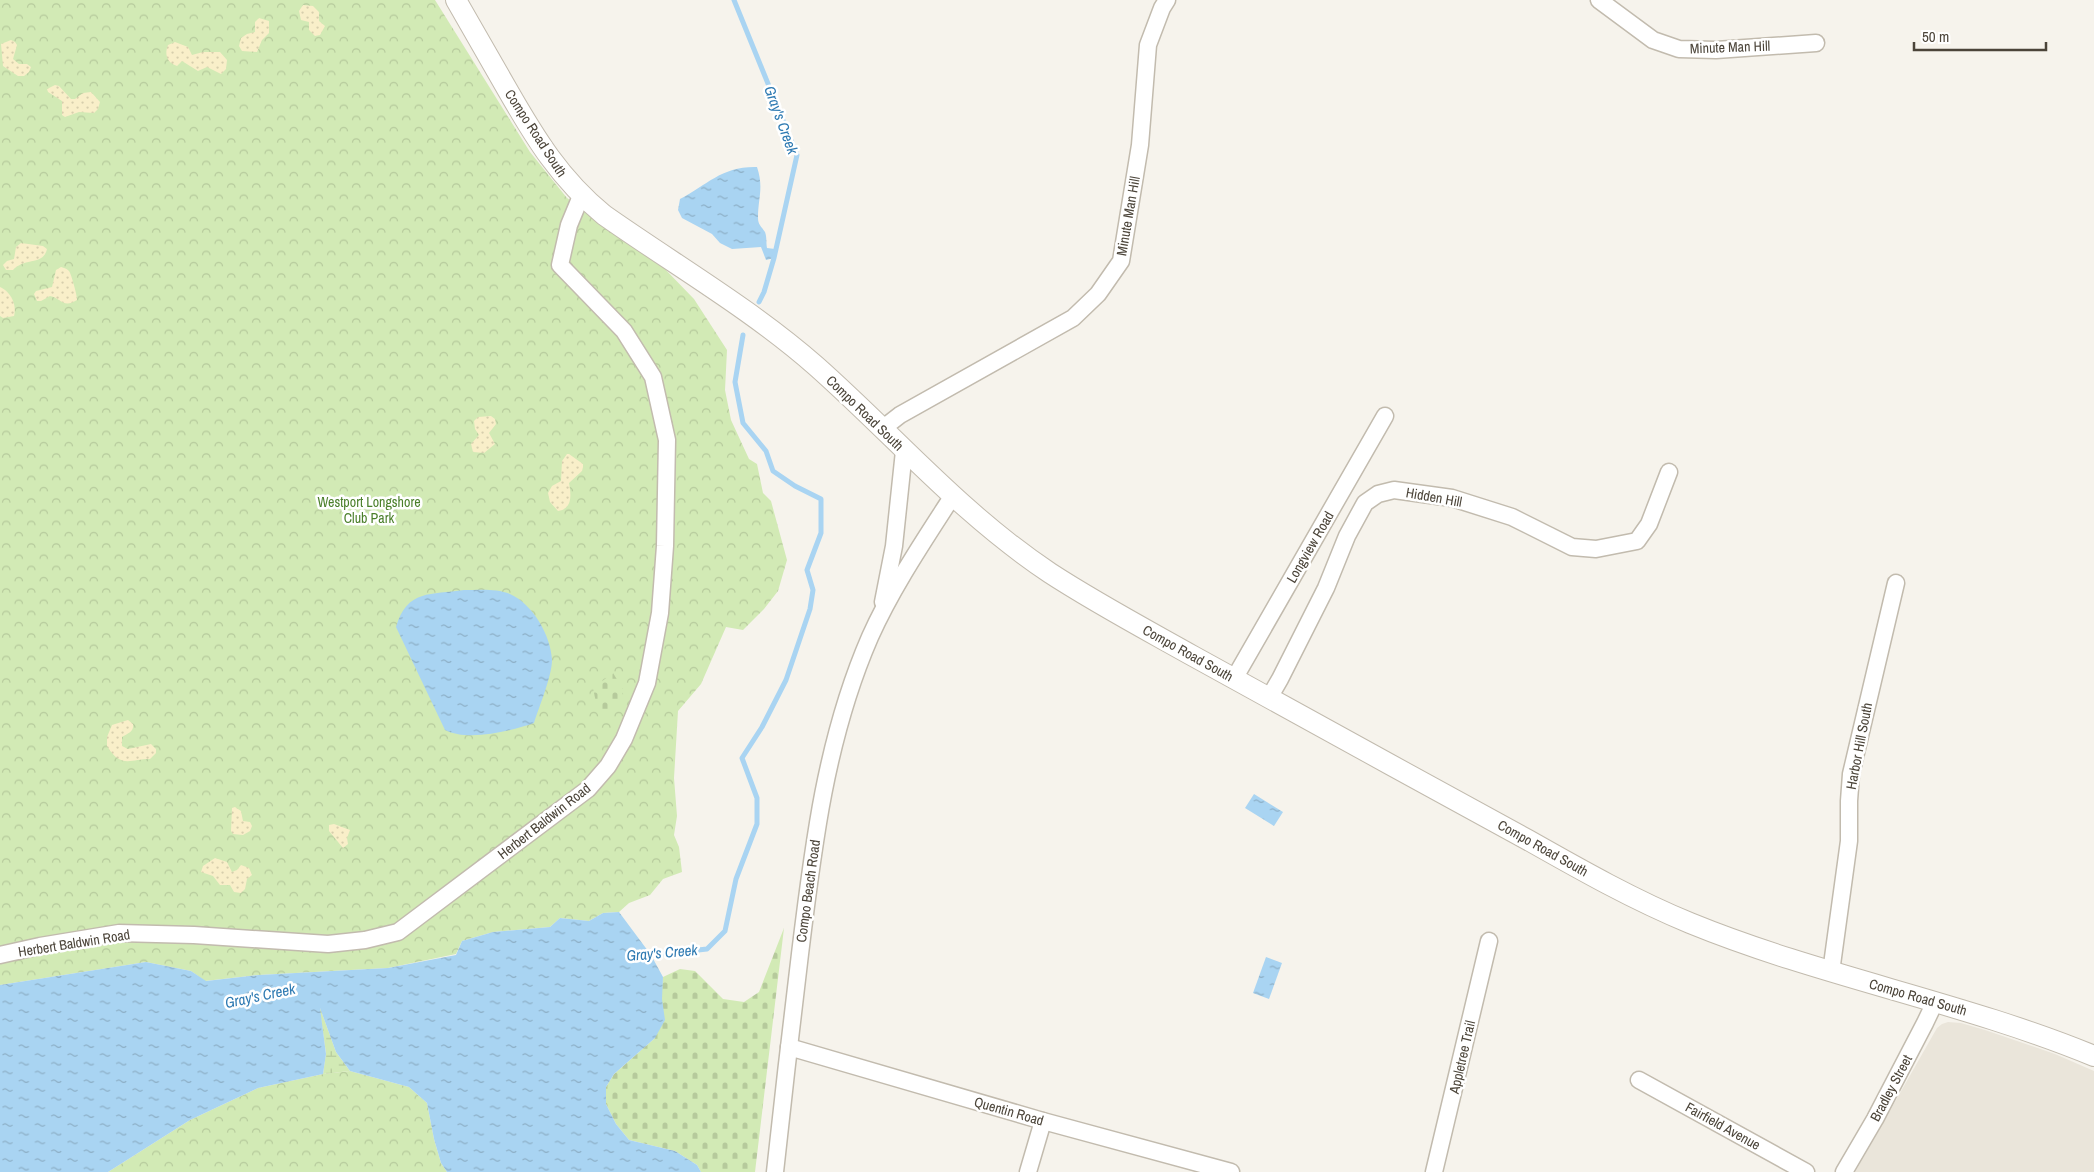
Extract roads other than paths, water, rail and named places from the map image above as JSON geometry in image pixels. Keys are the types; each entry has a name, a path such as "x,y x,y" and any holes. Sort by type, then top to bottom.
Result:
{"street":[{"name":"Compo Road South","path":"456,0 535,136 558,169 581,196 611,220 788,343 814,364 952,497 995,534 1056,576 1234,679 1552,854 1640,900 1722,935 1831,972 2027,1030 2094,1056"},
{"name":"Minute Man Hill","path":"882,429 900,415 1073,318 1098,294 1115,269 1120,261 1140,145 1148,45 1167,0"},
{"name":"Minute Man Hill","path":"1599,0 1653,40 1679,49 1716,50 1816,43"},
{"name":"Herbert Baldwin Road","path":"0,955 40,946 118,933 194,935 328,944 366,940 398,932 588,789 608,766 624,739 646,683 660,613 665,546 666,440 653,376 624,331 560,265 569,225 581,196"},
{"name":"Longview Road","path":"1234,679 1385,416"},
{"name":"Compo Beach Road","path":"879,618 894,546 904,451"},
{"name":"Hidden Hill","path":"1269,698 1326,588 1347,536 1365,504 1378,494 1394,490 1452,498 1512,517 1572,547 1596,549 1637,540 1649,524 1668,472"},
{"name":"Compo Beach Road","path":"775,1172 788,1047 811,866 828,768 849,694 879,618 918,550 952,497"},
{"name":"Harbor Hill South","path":"1831,972 1849,841 1851,774 1896,582"},
{"name":"Appletree Trail","path":"1434,1172 1489,941"},
{"name":"Bradley Street","path":"1844,1172 1875,1119 1935,1002"},
{"name":"Quentin Road","path":"788,1047 1042,1121 1231,1172"},
{"name":"Fairfield Avenue","path":"1639,1080 1806,1172"},
{"path":"1028,1172 1042,1121"}],"water":[{"path":"757,167 760,187 758,220 766,234 767,248 775,249 774,258 766,260 761,247 732,249 720,243 712,234 682,218 678,210 680,199 716,177 734,170"},
{"path":"464,590 493,590 510,594 526,605 544,631 552,660 548,683 534,723 490,734 465,735 445,730 396,627 407,606 414,600 431,594"},
{"path":"1254,794 1283,812 1274,826 1245,808"},
{"path":"619,912 651,955 663,977 662,999 665,1020 655,1038 614,1074 606,1087 606,1104 616,1124 629,1140 675,1151 697,1165 701,1172 447,1172 441,1163 434,1139 427,1103 409,1087 350,1071 336,1052 320,1008 326,1054 323,1074 258,1088 190,1120 108,1172 0,1172 0,985 146,962 191,971 206,981 259,975 388,968 456,955 462,941 493,932 550,927 560,918 589,921 603,913"},
{"path":"1266,957 1282,963 1269,999 1253,993"}],"waterway":[{"name":"Gray's Creek","path":"734,0 797,155 774,258 764,292 759,302"},
{"name":"Gray's Creek","path":"645,956 707,949 725,931 736,879 757,824 757,798 742,758 762,727 786,680 810,609 813,590 807,570 821,533 821,499 795,486 773,471 766,451 743,423 735,382 743,335"}],"park label":[{"name":"Westport Longshore Club Park","path":"369,510"}]}
